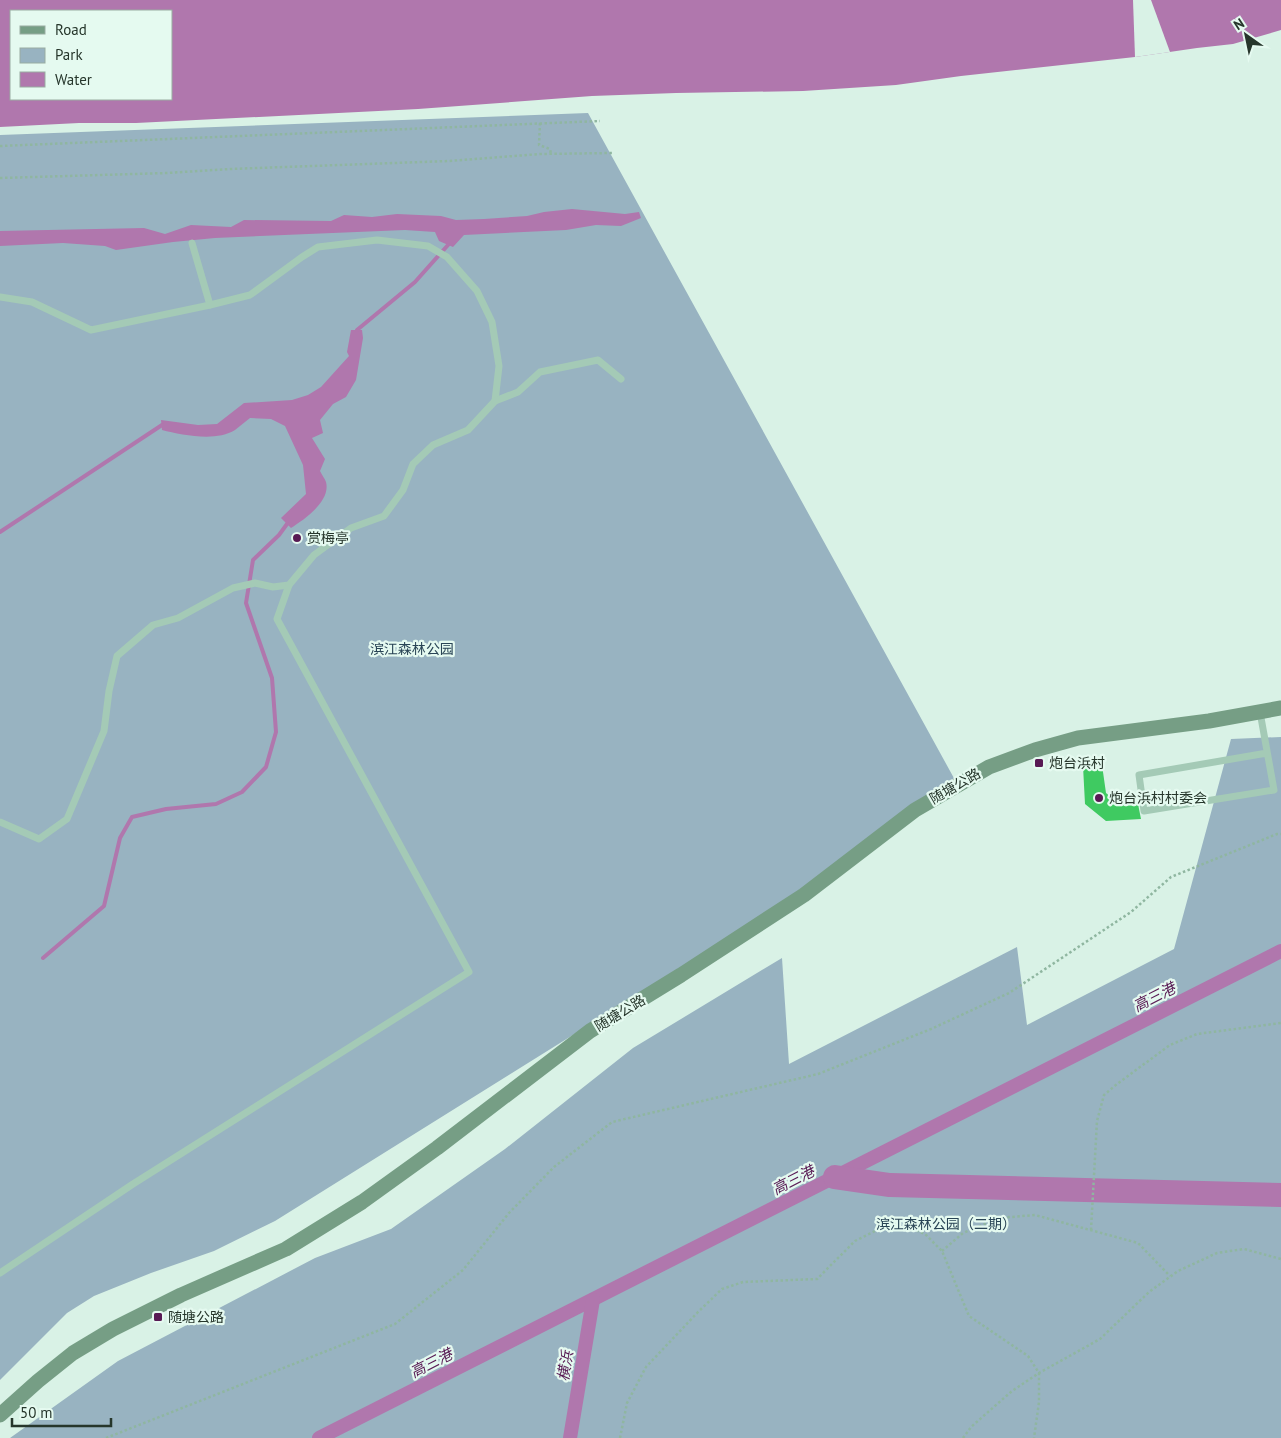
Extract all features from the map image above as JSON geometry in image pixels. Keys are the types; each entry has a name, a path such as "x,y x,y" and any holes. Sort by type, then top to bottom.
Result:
{"street":[{"name":"随塘公路","path":"0,1415 73,1353 114,1329 181,1295 286,1249 362,1202 438,1148 590,1031 681,975 804,895 915,810 989,767 1035,750 1078,738 1209,721 1281,708"}],"lane":[{"path":"0,297 32,302 91,330 250,295 318,247 377,240 428,246 447,257 477,291 492,322 499,366 495,401"},
{"path":"192,243 210,305"},
{"path":"0,1273 134,1184 468,972 277,619 289,585 314,555 350,528 384,516 403,490 413,464 433,445 468,430 495,401 518,392 540,372 598,360 621,379"},
{"path":"0,822 39,839 67,819 104,730 109,691 117,656 153,625 178,618 232,588 255,583 273,587 289,585"},
{"path":"1260,712 1267,753 1277,790 1144,811 1139,775 1267,753"}],"path":[{"path":"0,146 600,121"},
{"path":"540,123 539,145 550,149 551,154"},
{"path":"0,178 364,165 551,154 613,153"},
{"path":"106,1438 395,1324 463,1270 509,1212 554,1167 612,1122 818,1074 931,1028 1009,993 1131,912 1171,878 1281,834"},
{"path":"1091,1229 1097,1120 1104,1096 1117,1084 1170,1045 1196,1034 1281,1023"},
{"path":"942,1251 963,1232 999,1218 1035,1215 1138,1243 1170,1276"},
{"path":"620,1438 627,1403 646,1367 722,1289 743,1282 817,1279 855,1241 877,1230 908,1227 925,1234 942,1251 969,1316 1028,1356 1039,1373 1039,1402 1034,1438"},
{"path":"963,1438 971,1427 1012,1391 1039,1373 1100,1339 1149,1292 1178,1271 1217,1253 1244,1249 1281,1259"}],"green space":[{"name":"滨江森林公园","path":"588,113 955,780 850,862 275,1221 214,1251 151,1273 94,1296 67,1313 0,1380 0,135"},
{"name":"滨江森林公园（二期）","path":"1281,737 1281,1438 10,1438 118,1361 315,1258 391,1229 505,1149 633,1048 782,958 789,1064 1017,947 1027,1025 1174,949 1231,739"}],"water":[{"path":"0,0 1281,0 1281,30 1233,44 896,85 803,91 592,96 418,109 136,123 79,123 0,127"},
{"path":"572,209 625,214 639,212 641,218 621,226 596,225 566,230 464,235 453,247 439,241 435,232 405,230 215,238 116,250 105,246 63,243 0,246 0,231 144,228 165,234 191,225 231,227 244,220 331,221 344,215 372,217 397,214 441,216 456,220 527,216"},
{"path":"351,330 362,330 363,338 356,380 346,397 333,404 320,420 323,433 312,438 325,459 320,471 326,482 325,496 316,509 291,528 281,518 306,494 303,465 285,426 271,419 250,418 235,430 218,436 189,435 162,430 161,420 198,425 217,424 244,403 292,400 308,395 321,387 349,356 347,352"}],"pier":[{"path":"1133,0 1151,0 1170,52 1135,57"}],"building":[{"name":"炮台浜村村委会","path":"1102,765 1106,793 1119,804 1138,804 1141,819 1106,821 1085,804 1083,766"}],"waterway":[{"path":"357,330 415,282 448,245"},
{"path":"0,532 162,425"},
{"path":"43,958 104,906 120,838 132,817 166,809 216,804 242,792 266,767 276,732 272,678 246,603 253,560 279,535 287,524"},
{"name":"高三港","path":"319,1438 1281,951"},
{"path":"835,1177 890,1185 1281,1195"},
{"name":"横浜","path":"570,1438 593,1300"}],"place":[{"name":"赏梅亭","path":"297,538"},
{"name":"炮台浜村","path":"1039,763"},
{"name":"炮台浜村村委会","path":"1099,798"},
{"name":"随塘公路","path":"158,1317"}]}
